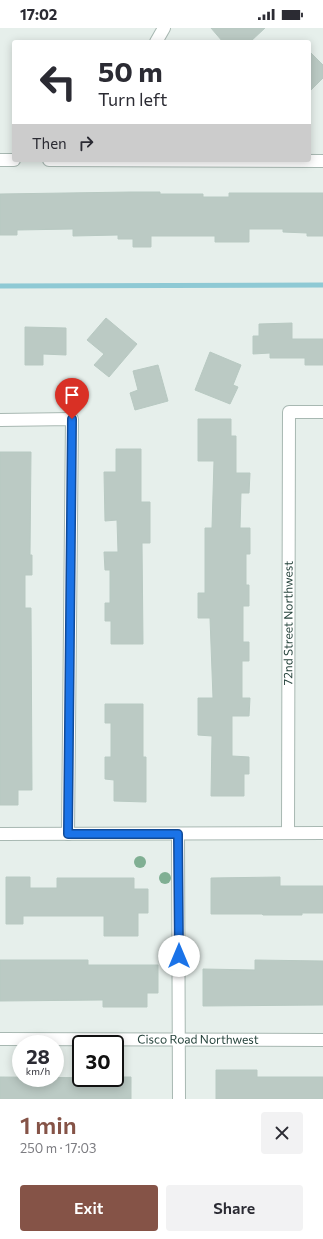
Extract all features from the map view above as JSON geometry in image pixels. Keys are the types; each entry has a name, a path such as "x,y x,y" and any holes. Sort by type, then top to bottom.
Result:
{"street":[{"path":"157,40 164,28"},
{"path":"0,160 12,160"},
{"path":"311,161 323,161"},
{"name":"72nd Street Northwest","path":"288,833 289,412 323,412"},
{"path":"0,420 72,419 68,834"},
{"path":"0,834 323,833"},
{"path":"178,834 179,1099"},
{"name":"Cisco Road Northwest","path":"0,1039 323,1040"}],"building":[{"path":"211,28 265,28 252,40 221,40"},
{"path":"311,53 323,65 323,78 311,90"},
{"path":"131,192 203,194 203,197 229,197 229,193 323,193 323,236 307,236 307,233 283,232 283,229 249,229 249,242 215,242 215,236 151,236 151,247 133,247 133,239 118,239 118,235 73,236 73,229 17,230 17,235 0,235 0,194"},
{"path":"106,318 137,344 109,377 94,365 104,354 87,340"},
{"path":"292,323 292,339 323,339 323,365 305,365 305,358 270,358 270,353 253,354 253,336 259,336 259,324"},
{"path":"25,327 66,328 66,355 43,354 43,365 25,365"},
{"path":"210,352 241,365 233,385 238,387 230,404 195,390"},
{"path":"158,365 168,401 135,410 130,393 138,390 133,371"},
{"path":"198,419 231,419 231,436 236,436 236,473 250,473 249,493 241,493 240,528 250,528 250,554 246,554 246,585 249,585 249,606 243,606 243,642 249,642 249,661 242,661 242,698 250,698 249,716 232,716 232,756 249,757 249,774 244,774 244,796 211,796 212,736 198,735 198,698 213,698 210,618 198,618 198,593 205,593 205,528 212,528 214,461 198,461"},
{"path":"116,449 141,449 141,502 150,502 150,543 142,543 143,644 111,644 111,621 105,621 105,603 110,603 110,570 105,570 104,552 118,552 117,520 105,521 104,472 116,472"},
{"path":"0,452 31,452 30,555 32,555 32,575 25,575 25,608 31,608 32,790 18,790 18,805 0,805"},
{"path":"105,704 143,704 143,757 146,757 146,802 114,801 114,780 105,779 105,757 111,757 111,723 105,723"},
{"path":"6,877 30,877 30,888 57,888 57,878 134,878 134,889 148,889 148,913 138,913 138,936 104,936 104,916 23,916 23,924 6,924"},
{"path":"280,877 280,886 323,886 323,913 302,913 302,915 211,914 211,878"},
{"path":"0,960 88,960 88,965 158,965 158,993 147,993 147,1007 103,1007 103,1000 0,1001"},
{"path":"255,960 323,961 323,1005 203,1006 203,969 255,970"},
{"path":"216,1070 257,1070 257,1077 323,1077 323,1099 216,1099"},
{"path":"0,1077 12,1077 12,1087 64,1087 64,1078 72,1078 72,1087 124,1087 124,1077 131,1077 131,1099 0,1099"}],"waterway":[{"path":"0,286 323,285"}],"route":[{"path":"72,419 68,834 178,834 179,956"}]}
